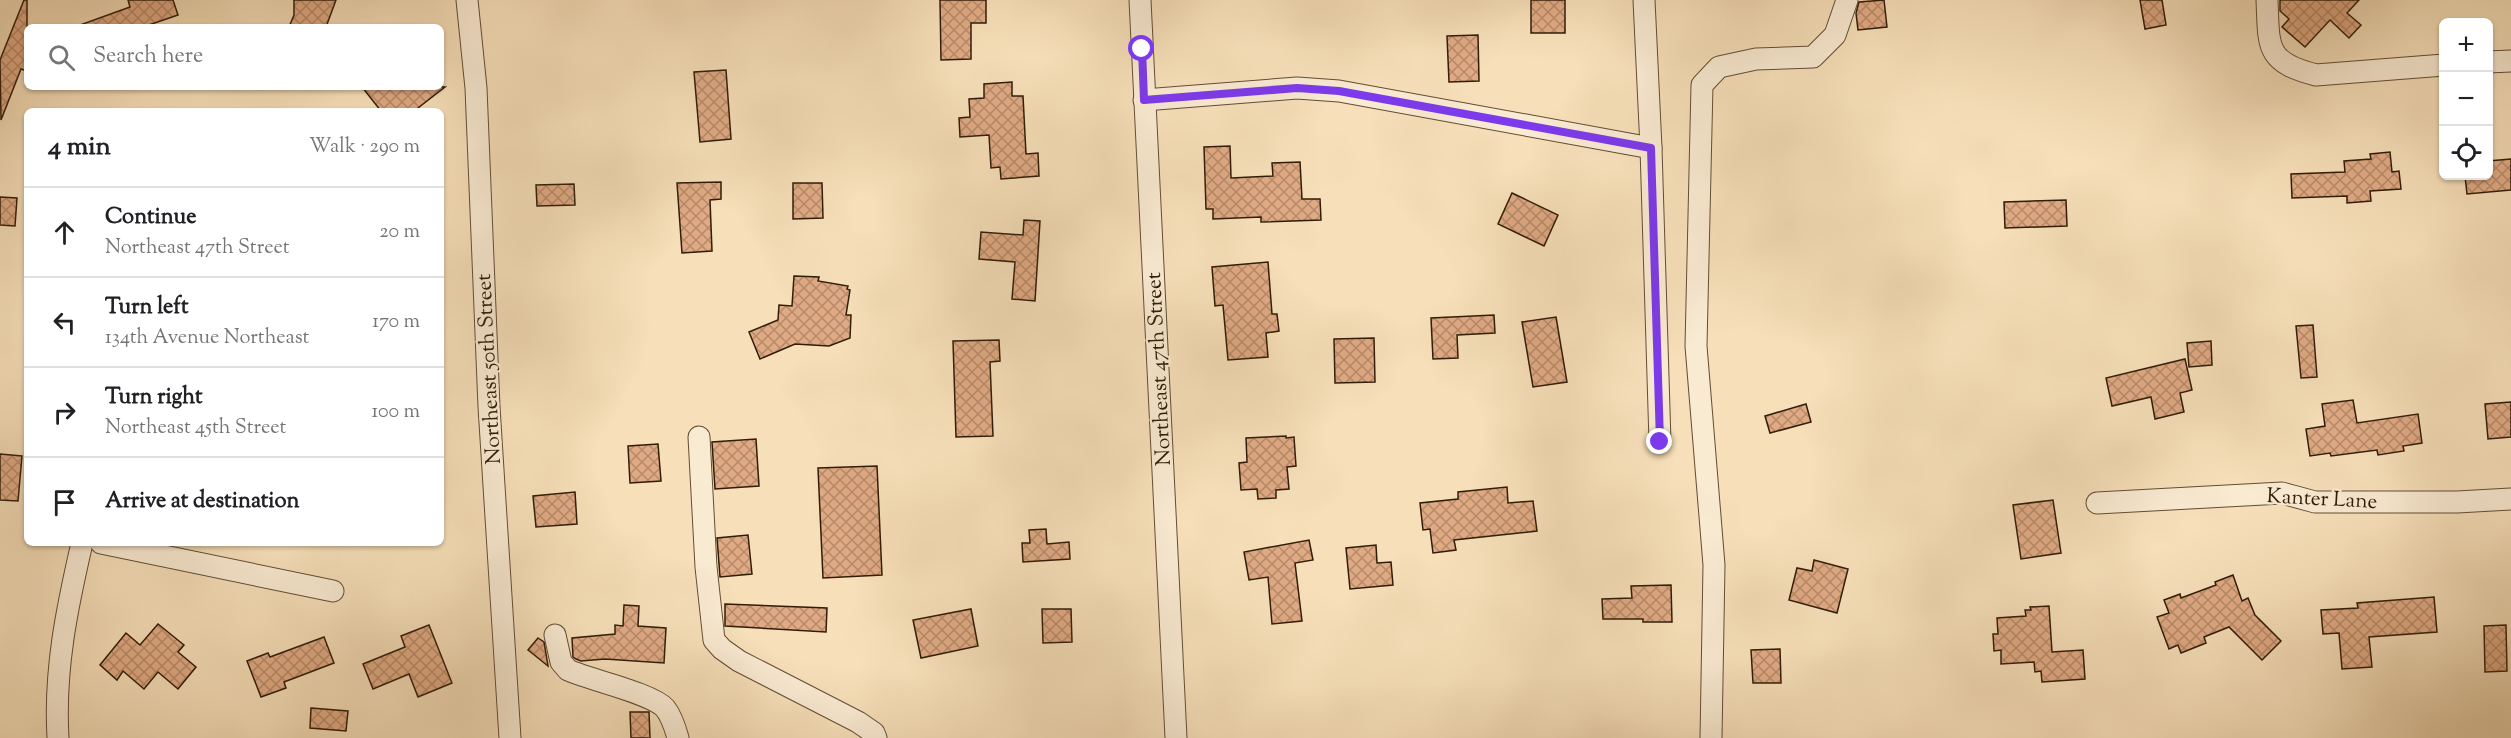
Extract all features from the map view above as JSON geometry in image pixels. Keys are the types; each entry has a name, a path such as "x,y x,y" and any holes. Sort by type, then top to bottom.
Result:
{"street":[{"name":"Northeast 50th Street","path":"467,0 476,88 489,407 510,738"},
{"name":"Northeast 47th Street","path":"1140,0 1176,738"},
{"path":"1644,0 1660,442"},
{"path":"1711,738 1714,565 1696,346 1702,85 1719,67 1756,59 1813,57 1835,35 1847,0"},
{"path":"2267,0 2272,50 2283,63 2295,69 2316,75 2439,65"},
{"path":"2493,62 2511,61"},
{"path":"1144,100 1297,88 1339,91 1651,148"},
{"path":"699,437 706,567 714,640 739,662 858,722 874,733 876,738"},
{"name":"Kanter Lane","path":"2097,503 2282,493 2315,502 2457,502 2511,499"},
{"path":"58,738 57,715 63,628 81,546"},
{"path":"116,546 333,591"},
{"path":"555,635 561,662 568,670 647,698 663,706 672,718 678,738"}],"building":[{"path":"24,0 27,0 27,24 24,24 24,70 21,69 1,120 0,60"},
{"path":"128,0 173,0 178,15 152,24 83,24 130,7"},
{"path":"294,0 336,0 327,24 290,24 294,15"},
{"path":"940,0 986,0 986,23 971,23 971,59 941,60"},
{"path":"1531,0 1565,0 1565,33 1531,33"},
{"path":"1884,0 1887,27 1858,30 1856,13 1859,2"},
{"path":"2140,0 2162,0 2166,25 2145,29"},
{"path":"2280,0 2359,0 2347,13 2361,25 2349,38 2330,20 2305,47 2282,27 2289,19 2280,11"},
{"path":"1478,35 1479,81 1449,82 1447,36"},
{"path":"726,70 731,139 700,142 694,72"},
{"path":"1012,82 1012,96 1023,96 1026,154 1038,153 1039,176 1001,179 1000,167 991,168 989,135 960,137 959,118 970,117 969,99 984,98 984,84"},
{"path":"364,90 441,90 418,108 379,108"},
{"path":"1230,146 1231,178 1273,176 1272,163 1300,162 1302,199 1320,199 1321,220 1261,222 1261,217 1213,219 1213,209 1206,209 1204,147"},
{"path":"2390,152 2392,172 2399,171 2401,189 2370,191 2371,201 2347,203 2347,196 2292,198 2291,174 2345,172 2344,161 2371,159 2370,154"},
{"path":"2511,159 2511,190 2467,194 2465,180 2493,180 2493,161"},
{"path":"721,182 721,199 710,200 712,251 682,253 677,183"},
{"path":"793,183 822,183 823,218 793,219"},
{"path":"574,184 575,205 537,206 536,185"},
{"path":"1512,193 1558,215 1544,246 1498,224"},
{"path":"0,197 17,198 15,226 0,225"},
{"path":"2066,200 2067,226 2005,228 2004,202"},
{"path":"1024,220 1040,221 1035,301 1012,299 1015,262 979,259 981,232 1023,235"},
{"path":"1268,262 1272,314 1277,314 1279,331 1266,333 1268,357 1228,360 1223,305 1215,306 1212,267"},
{"path":"794,276 819,277 818,281 848,286 847,289 850,290 846,315 851,315 850,338 829,346 795,344 760,359 749,332 778,320 779,305 792,306"},
{"path":"1494,315 1495,333 1457,335 1458,358 1433,359 1431,318"},
{"path":"1556,317 1567,382 1533,387 1522,322"},
{"path":"2313,325 2317,377 2301,378 2296,326"},
{"path":"1374,338 1375,382 1335,383 1334,339"},
{"path":"999,340 1000,361 990,362 993,436 956,437 953,341"},
{"path":"2211,341 2212,365 2189,367 2187,343"},
{"path":"2185,359 2192,390 2180,393 2184,412 2155,419 2151,397 2112,406 2106,378"},
{"path":"2353,400 2357,423 2418,414 2422,443 2403,446 2404,451 2378,455 2377,450 2331,456 2330,453 2310,456 2306,429 2325,426 2322,404"},
{"path":"2511,402 2511,437 2488,439 2485,404"},
{"path":"1806,404 1811,422 1770,433 1765,416"},
{"path":"1286,436 1286,438 1294,437 1296,466 1287,467 1289,489 1276,490 1276,498 1258,499 1257,489 1241,490 1239,463 1247,462 1246,438"},
{"path":"756,439 759,486 715,489 712,442"},
{"path":"658,444 661,481 630,483 628,446"},
{"path":"0,454 22,456 18,501 0,500"},
{"path":"877,466 882,575 823,578 818,468"},
{"path":"1507,487 1508,503 1533,501 1537,531 1454,540 1456,550 1433,553 1430,529 1423,530 1420,503 1458,499 1458,492"},
{"path":"575,492 577,524 536,527 533,496"},
{"path":"2053,500 2061,553 2021,559 2013,505"},
{"path":"1046,529 1047,544 1069,542 1070,559 1023,562 1022,543 1030,543 1029,530"},
{"path":"748,535 752,574 720,577 717,538"},
{"path":"1309,540 1313,560 1295,563 1302,621 1272,624 1268,577 1249,580 1244,552"},
{"path":"1376,545 1377,563 1391,562 1393,585 1350,589 1346,548"},
{"path":"1814,560 1848,569 1837,613 1789,600 1797,568 1812,571"},
{"path":"2233,575 2242,601 2248,598 2255,615 2281,641 2262,660 2229,627 2204,637 2206,643 2181,653 2178,645 2169,649 2157,617 2169,613 2164,600 2180,594 2181,598 2216,585 2215,582"},
{"path":"1671,585 1672,622 1603,619 1602,599 1632,598 1631,586"},
{"path":"2434,597 2437,632 2369,637 2372,667 2342,669 2339,633 2323,634 2321,610 2358,608 2357,603"},
{"path":"725,604 827,608 826,632 725,626"},
{"path":"624,605 639,606 638,626 666,628 664,663 605,659 581,661 573,657 572,638 615,634 615,625 623,626"},
{"path":"2049,606 2052,652 2083,650 2085,679 2042,682 2041,671 2035,672 2034,662 2001,664 2001,650 1994,651 1993,634 1998,634 1997,618 2026,616 2025,610 2031,610 2030,607"},
{"path":"971,609 978,646 921,658 913,620"},
{"path":"1042,609 1071,609 1072,642 1043,643"},
{"path":"158,624 184,645 178,652 196,667 178,689 158,672 144,689 123,671 117,680 100,665 126,633 140,645"},
{"path":"429,625 452,683 418,697 409,674 373,689 363,664 405,647 401,636"},
{"path":"2506,625 2507,671 2485,672 2484,626"},
{"path":"324,637 334,663 284,682 286,688 261,697 247,661 268,653 270,657"},
{"path":"538,638 544,642 548,666 528,650"},
{"path":"1780,649 1781,683 1753,683 1751,650"},
{"path":"311,708 348,711 346,731 310,728"},
{"path":"630,712 649,712 650,738 631,738"}],"route":[{"path":"1142,49 1144,100 1297,88 1339,91 1651,148 1660,442"}]}
